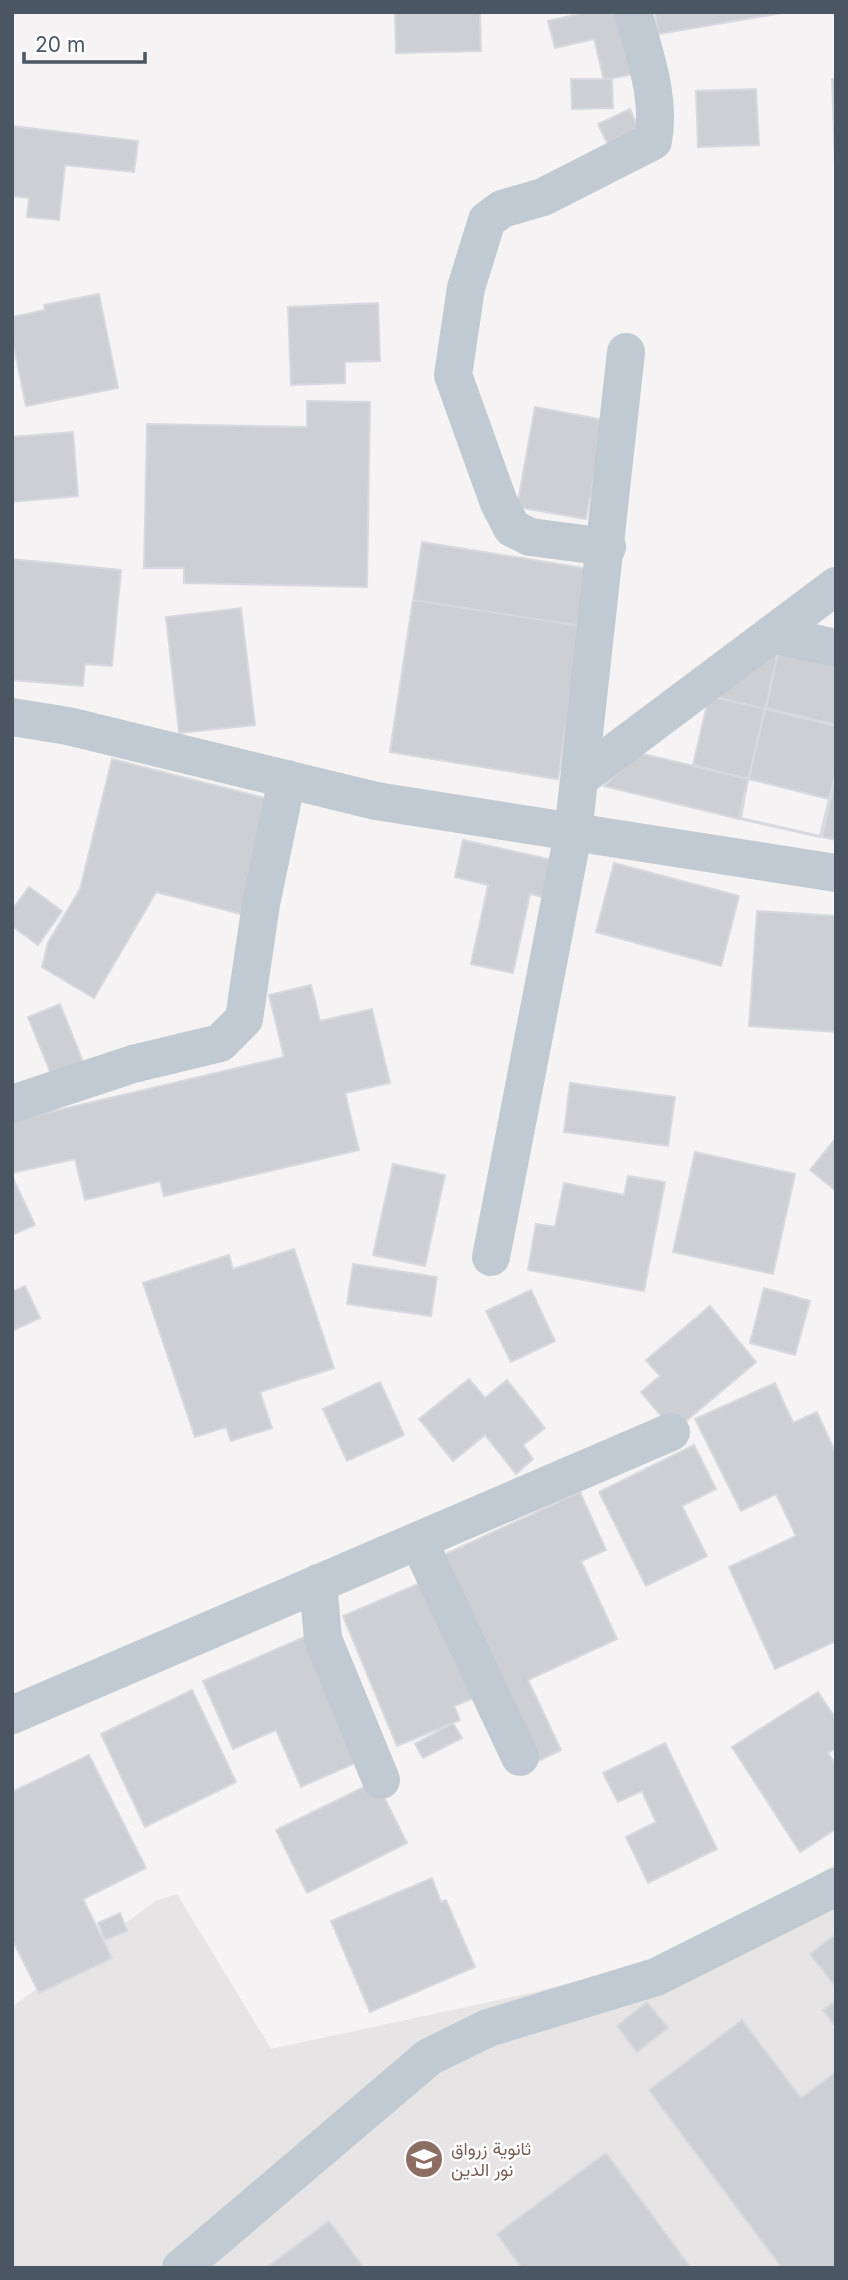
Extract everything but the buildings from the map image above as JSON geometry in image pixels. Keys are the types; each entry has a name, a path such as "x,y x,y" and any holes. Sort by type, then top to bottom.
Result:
{"street":[{"path":"607,547 530,537 512,528 499,503 453,375 466,288 487,220 502,209 543,197 653,141 657,118 656,97 633,12"},
{"path":"491,1257 573,834 607,547 626,352"},
{"path":"580,778 836,586"},
{"path":"772,634 836,648"},
{"path":"12,717 68,726 376,801 573,834 836,873"},
{"path":"12,1104 133,1064 220,1043 244,1019 261,904 287,779"},
{"path":"12,1715 671,1432"},
{"path":"419,1542 520,1757"},
{"path":"318,1583 323,1639 381,1780"},
{"path":"181,2268 429,2057 488,2028 656,1977 836,1887"}],"shaded area":[{"name":"ثانوية زرواق نور الدين","path":"836,1864 836,2268 12,2268 12,2007 157,1900 177,1894 271,2049 531,1993 670,1957"}],"place":[{"name":"ثانوية زرواق نور الدين","path":"424,2159"}]}
